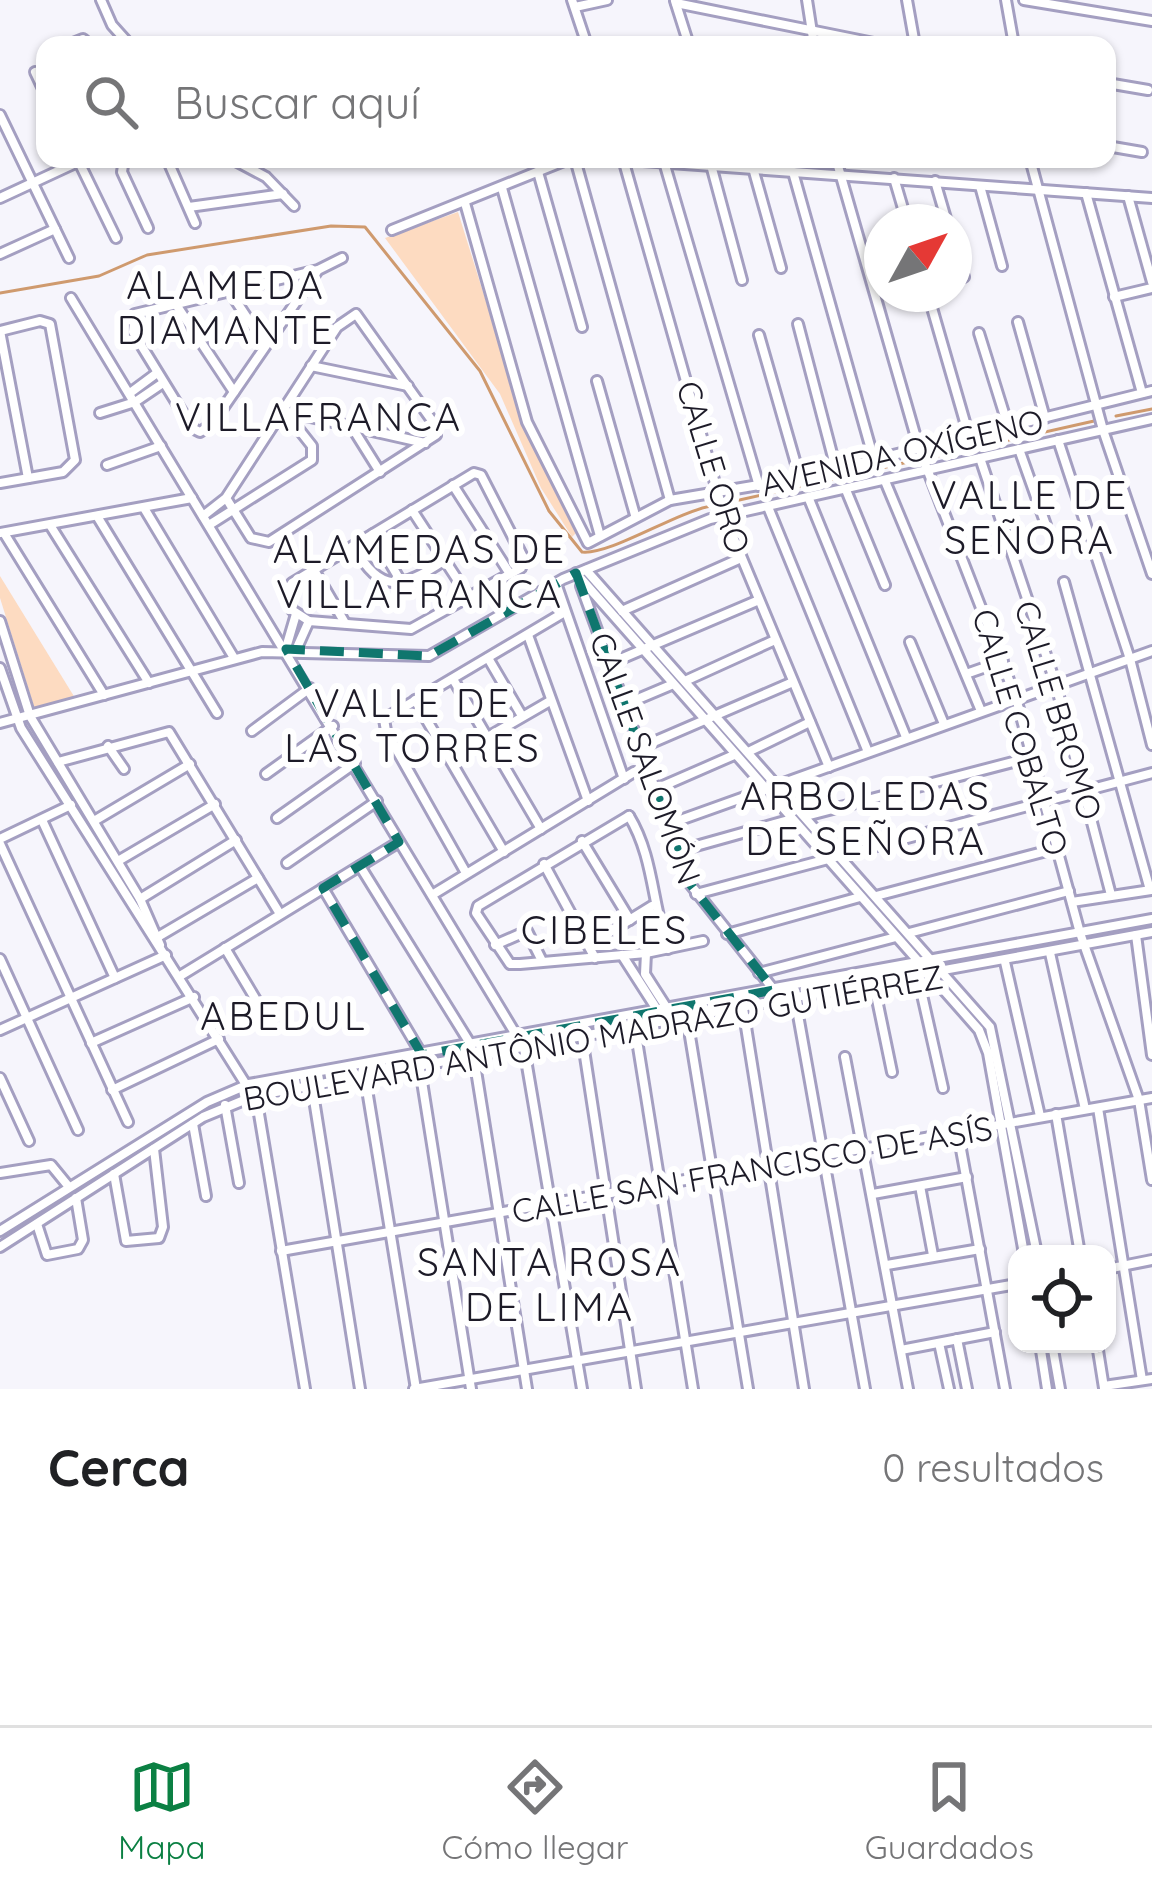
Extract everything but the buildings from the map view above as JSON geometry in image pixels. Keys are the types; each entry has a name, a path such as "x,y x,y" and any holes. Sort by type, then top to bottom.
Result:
{"street":[{"path":"101,0 122,36"},
{"path":"584,36 573,3 607,0"},
{"path":"807,0 813,36"},
{"path":"907,0 913,36"},
{"path":"1006,0 1012,36"},
{"path":"1024,0 1152,21"},
{"path":"675,1 834,36"},
{"path":"675,1 686,36"},
{"path":"34,72 36,76"},
{"path":"1116,85 1148,90"},
{"path":"0,115 69,258"},
{"path":"1116,148 1142,152"},
{"path":"0,198 63,168"},
{"path":"84,168 116,238"},
{"path":"123,168 148,229"},
{"path":"171,168 195,223"},
{"path":"248,168 266,178 294,206"},
{"path":"392,230 548,168"},
{"path":"575,168 670,500"},
{"name":"CALLE ORO","path":"623,168 724,514 830,766"},
{"path":"666,168 760,486"},
{"path":"712,168 742,280"},
{"path":"749,168 1152,198"},
{"name":"CALLE COBALTO","path":"838,168 920,448 1016,698 1079,933 1139,1100 1152,1180"},
{"path":"1032,168 1103,430 1152,574"},
{"path":"753,169 781,268"},
{"path":"538,172 582,327"},
{"path":"793,172 874,460"},
{"path":"258,196 266,178"},
{"path":"893,178 901,204"},
{"path":"935,182 942,204"},
{"path":"980,185 1002,266"},
{"path":"502,188 600,536"},
{"path":"1086,193 1114,297 1147,392"},
{"path":"188,208 283,194"},
{"path":"1114,297 1152,285 1128,196"},
{"name":"AVENIDA OXÍGENO","path":"465,203 527,422 588,543 670,500 800,478 1147,392"},
{"path":"0,254 55,229"},
{"path":"319,270 212,424 200,432 187,422 133,332 131,319 175,303 319,270 342,258"},
{"path":"282,280 294,286 296,302"},
{"path":"230,292 265,345"},
{"path":"71,298 203,516 291,650 399,842 524,1048 582,1389"},
{"path":"175,303 234,392"},
{"path":"933,312 969,436"},
{"path":"203,516 226,498 311,366 353,313 436,427 436,435 265,544 251,538 226,498"},
{"path":"0,484 28,478 74,465 51,328 45,320 0,331 28,478"},
{"path":"1018,322 1045,418"},
{"path":"798,324 836,469"},
{"path":"979,333 1008,426"},
{"path":"759,335 800,478"},
{"path":"311,366 408,386"},
{"path":"133,397 157,373"},
{"path":"597,381 635,515"},
{"path":"100,413 163,383"},
{"path":"285,410 426,443"},
{"path":"209,525 312,460 312,446 285,410"},
{"name":"AVENIDA OXÍGENO","path":"0,723 234,658 291,650 429,656 556,583 724,514 1151,421"},
{"path":"349,423 380,472"},
{"path":"1058,440 1130,659 1152,745"},
{"path":"107,465 161,446"},
{"path":"1019,449 1046,525"},
{"name":"CALLE BROMO","path":"980,458 1056,685 1111,896"},
{"path":"474,473 482,475 524,565 411,629 309,621 296,614 286,598 287,588 453,485 474,473"},
{"path":"885,481 980,710"},
{"path":"453,485 510,574"},
{"path":"846,490 885,585"},
{"path":"104,696 2,533 192,498"},
{"path":"809,499 906,737"},
{"path":"768,507 868,752"},
{"path":"144,508 234,658"},
{"path":"412,510 470,599"},
{"path":"97,516 217,713"},
{"path":"50,524 148,683"},
{"path":"373,534 401,582"},
{"path":"353,546 373,578 413,581 445,560"},
{"path":"621,611 741,558"},
{"path":"314,570 346,625"},
{"path":"581,572 685,681 990,1027 1035,1245"},
{"path":"581,572 639,650 920,964 943,1088"},
{"name":"CALLE SALOMÓN","path":"581,572 696,894 774,990"},
{"path":"1064,582 1124,781 1151,890 1072,902"},
{"path":"556,583 623,779"},
{"path":"611,663 759,600"},
{"path":"466,873 384,726 387,716 563,613"},
{"path":"291,650 296,614"},
{"path":"0,621 30,716 140,899 160,944"},
{"path":"291,650 309,621"},
{"path":"528,635 587,801"},
{"path":"685,681 775,640"},
{"path":"910,642 944,724"},
{"path":"669,824 1152,651"},
{"path":"488,658 522,716"},
{"path":"966,674 1003,661"},
{"path":"0,668 17,719 249,1084 305,1389"},
{"path":"453,679 541,829"},
{"path":"642,747 793,682"},
{"path":"626,704 671,685"},
{"path":"252,731 310,688"},
{"path":"415,700 504,852"},
{"path":"486,738 550,701"},
{"path":"748,752 810,722"},
{"path":"266,774 333,726"},
{"path":"58,762 166,731 280,914"},
{"path":"108,746 124,769"},
{"path":"656,789 734,755"},
{"path":"806,816 1032,757"},
{"path":"277,818 355,763"},
{"path":"94,821 190,764"},
{"path":"431,895 634,772"},
{"path":"696,894 1152,773"},
{"path":"287,862 377,801"},
{"path":"117,861 215,803"},
{"path":"71,805 0,842 128,1122"},
{"path":"668,949 652,906 652,877 630,812 476,910 510,964 646,953 668,949 703,941"},
{"path":"679,851 792,819"},
{"path":"42,820 115,978"},
{"path":"140,899 236,840"},
{"path":"582,841 630,920"},
{"path":"180,976 399,842"},
{"path":"876,896 1058,848"},
{"path":"544,864 595,958"},
{"path":"360,866 471,1046"},
{"path":"0,1030 115,978 258,878"},
{"path":"323,888 422,1054"},
{"path":"909,933 1070,891"},
{"path":"727,934 860,897"},
{"path":"589,945 652,906"},
{"name":"BOULEVARD ANTÔNIO MADRAZO GUTIÉRREZ","path":"0,1231 207,1102 249,1084 1152,920"},
{"path":"495,945 527,931 542,961"},
{"name":"BOULEVARD ANTÔNIO MADRAZO GUTIÉRREZ","path":"0,1247 194,1124 254,1096 1152,932"},
{"path":"1136,934 1152,1055"},
{"path":"759,973 896,937"},
{"path":"225,948 272,1025"},
{"path":"1050,952 1085,1110"},
{"path":"646,953 645,974 663,1011"},
{"path":"622,955 663,1011"},
{"path":"0,958 78,1130"},
{"path":"1005,962 1040,1116"},
{"path":"924,975 984,1040 1022,1245"},
{"path":"874,985 892,1072"},
{"path":"793,987 865,1389"},
{"path":"91,1043 194,997"},
{"path":"743,1008 804,1389"},
{"path":"687,1018 748,1389"},
{"path":"635,1028 693,1389"},
{"path":"582,1037 637,1389"},
{"path":"112,1090 220,1039"},
{"path":"845,1057 908,1389"},
{"path":"474,1058 527,1389"},
{"path":"363,1065 415,1389 470,1385 524,1371 1008,1286"},
{"path":"420,1069 470,1385"},
{"path":"0,1078 29,1142"},
{"path":"312,1087 360,1389"},
{"name":"CALLE SAN FRANCISCO DE ASÍS","path":"281,1252 767,1170 1152,1098"},
{"path":"225,1106 239,1183"},
{"path":"1098,1108 1147,1379 1104,1387 1098,1353"},
{"path":"1056,1114 1078,1245"},
{"path":"194,1124 206,1196"},
{"path":"958,1133 1005,1389"},
{"path":"114,1174 125,1241 159,1238 164,1227 154,1149"},
{"path":"0,1173 51,1165 69,1187"},
{"path":"873,1193 967,1177"},
{"path":"920,1186 934,1256"},
{"path":"37,1223 47,1255 78,1249 82,1240 76,1198"},
{"path":"886,1265 980,1249"},
{"path":"1116,1267 1152,1260"},
{"path":"902,1350 995,1332"},
{"path":"957,1339 967,1389"},
{"path":"939,1343 949,1385 964,1378"},
{"path":"1041,1353 1047,1389"},
{"path":"1054,1353 1060,1389"}],"highlighted area":[{"path":"576,573 690,884 774,990 422,1055 323,888 399,842 286,649 429,656"}],"shaded area":[{"path":"458,212 528,436 576,533 572,537 541,488 500,394 385,238"},
{"path":"0,576 75,698 35,710 0,598"}],"waterway":[{"path":"0,293 99,276 147,255 331,226 365,227 480,371 549,511 582,552 609,547 711,506"},
{"path":"1116,416 1152,409"},
{"path":"933,457 1094,421"},
{"path":"726,503 917,460"}],"district":[{"name":"ALAMEDA DIAMANTE","path":"226,306"},
{"name":"VILLAFRANCA","path":"319,416"},
{"name":"VALLE DE SEÑORA","path":"1030,516"},
{"name":"ALAMEDAS DE VILLAFRANCA","path":"420,570"},
{"name":"VALLE DE LAS TORRES","path":"413,724"},
{"name":"ARBOLEDAS DE SEÑORA","path":"866,818"},
{"name":"CIBELES","path":"605,929"},
{"name":"ABEDUL","path":"284,1015"},
{"name":"SANTA ROSA DE LIMA","path":"550,1284"}]}
